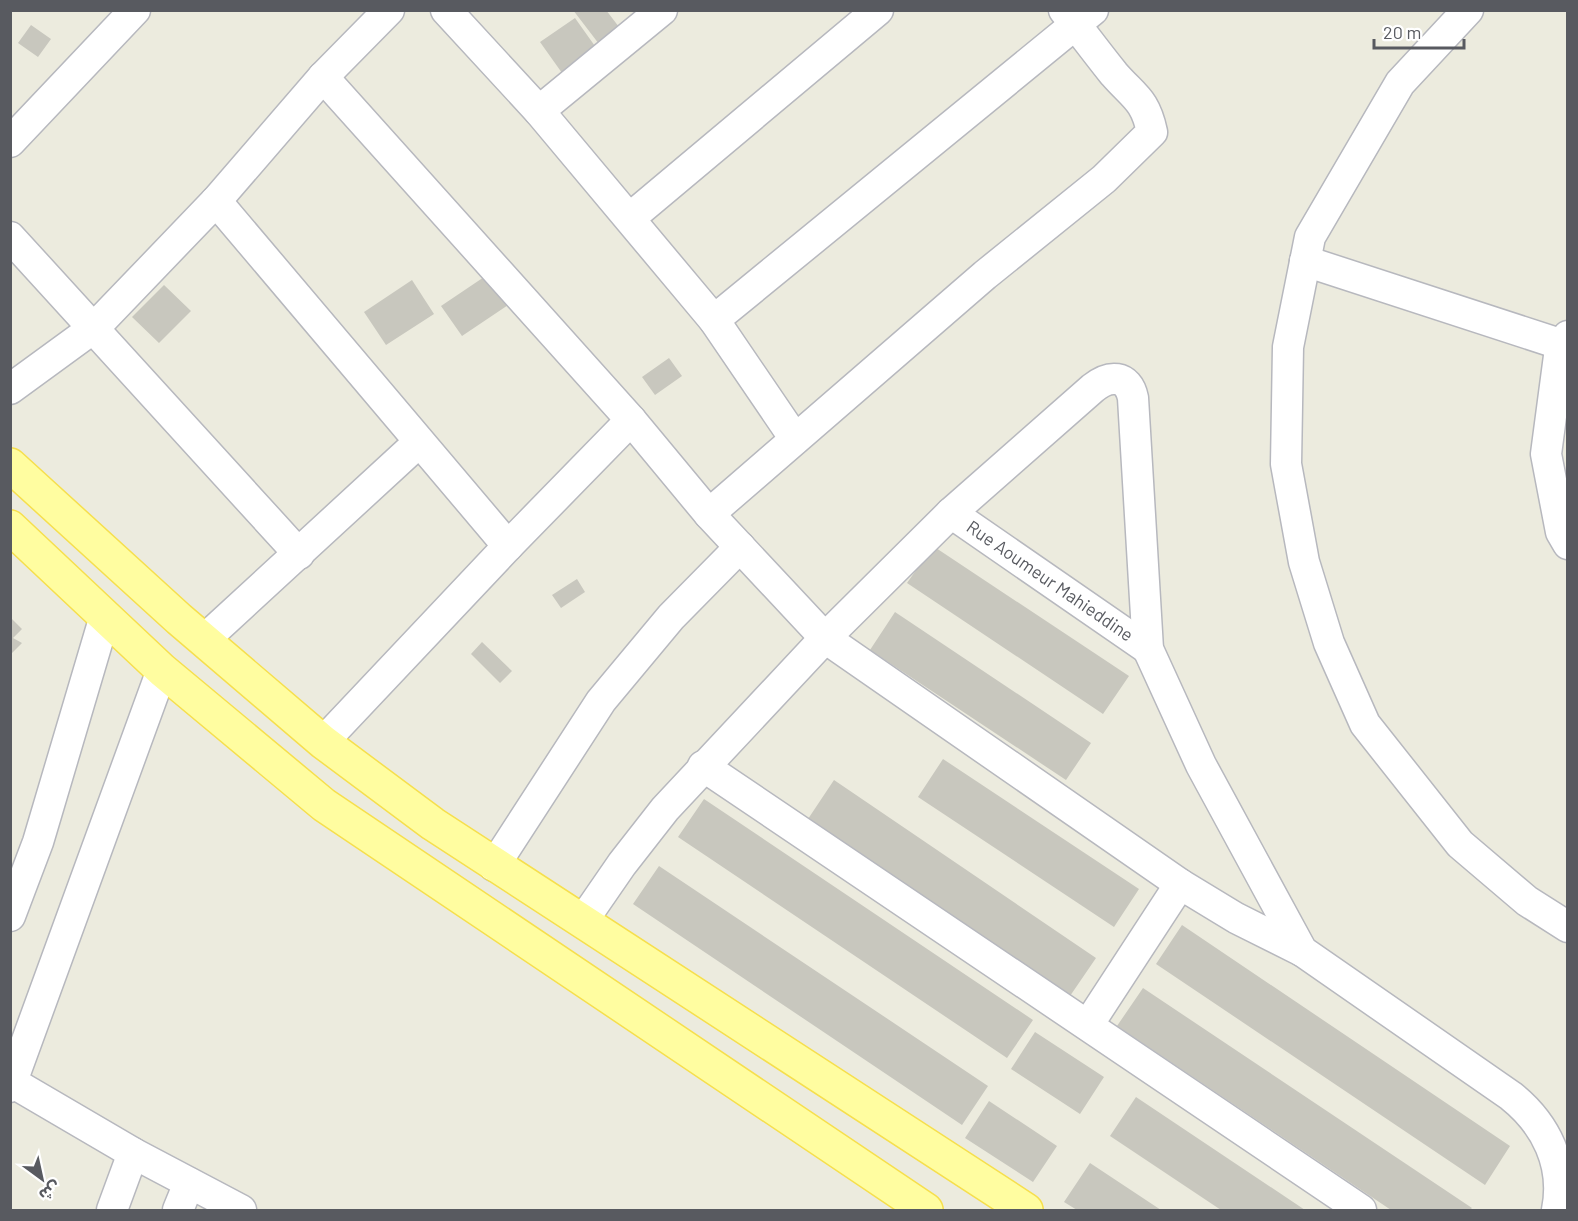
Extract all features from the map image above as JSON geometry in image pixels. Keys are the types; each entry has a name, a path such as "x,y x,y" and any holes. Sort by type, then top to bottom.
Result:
{"main road":[{"path":"10,465 179,619 323,742 494,866 1026,1210"},
{"path":"10,527 162,670 324,805 926,1210"}],"street":[{"path":"10,142 135,10"},
{"path":"10,389 96,327 216,201 323,77 389,10"},
{"path":"446,10 539,111 714,320 795,439"},
{"path":"539,111 662,10"},
{"path":"630,218 878,10"},
{"path":"1468,10 1400,83 1310,237 1287,347 1286,464 1304,562 1329,643 1365,724 1460,844 1527,901 1568,927"},
{"path":"709,514 985,275 1104,179 1152,132 1148,114 1135,93 1117,77 1078,16 714,320"},
{"path":"323,77 631,420 709,514 825,638 1180,884 1236,918 1302,951 1527,1109 1550,1143 1556,1162 1559,1182 1557,1210"},
{"path":"216,201 418,443 508,546"},
{"path":"10,237 96,327 299,554"},
{"path":"1305,261 1565,340 1559,356 1545,454 1561,531 1568,544"},
{"path":"582,922 642,837 703,766 825,638 951,513 1102,380 1110,377 1126,382 1133,398 1148,649 1192,747 1302,951"},
{"path":"323,742 631,420"},
{"path":"205,639 418,443"},
{"name":"Rue Aoumeur Mahieddine","path":"951,513 1148,649"},
{"path":"494,866 601,701 671,617 740,547"},
{"path":"10,916 38,842 105,616"},
{"path":"162,670 11,1083 237,1209"},
{"path":"703,766 1361,1210"},
{"path":"1088,1025 1180,884"},
{"path":"112,1210 133,1153"},
{"path":"178,1210 189,1183"}],"building":[{"path":"573,10 606,10 619,27 599,44"},
{"path":"575,18 602,56 567,80 540,42"},
{"path":"31,25 51,39 38,57 18,43"},
{"path":"490,273 511,303 462,336 441,306"},
{"path":"412,280 434,314 386,345 364,312"},
{"path":"164,285 191,311 159,343 132,317"},
{"path":"669,358 682,376 655,395 642,377"},
{"path":"933,546 1129,676 1103,714 907,583"},
{"path":"577,579 585,592 561,608 552,595"},
{"path":"895,612 1091,743 1066,780 870,650"},
{"path":"10,617 22,629 13,638 22,643 10,655"},
{"path":"482,642 512,671 500,683 471,654"},
{"path":"943,759 1139,889 1114,927 918,797"},
{"path":"834,780 1096,958 1070,996 808,819"},
{"path":"704,799 1033,1020 1007,1058 678,837"},
{"path":"659,866 988,1086 962,1125 633,904"},
{"path":"1182,925 1510,1146 1485,1185 1156,964"},
{"path":"1143,988 1472,1208 1470,1210 1391,1210 1117,1026"},
{"path":"1035,1032 1104,1077 1080,1114 1011,1069"},
{"path":"1136,1097 1305,1210 1221,1210 1110,1136"},
{"path":"989,1101 1057,1146 1033,1182 965,1138"},
{"path":"1090,1163 1161,1210 1077,1210 1064,1202"}]}
